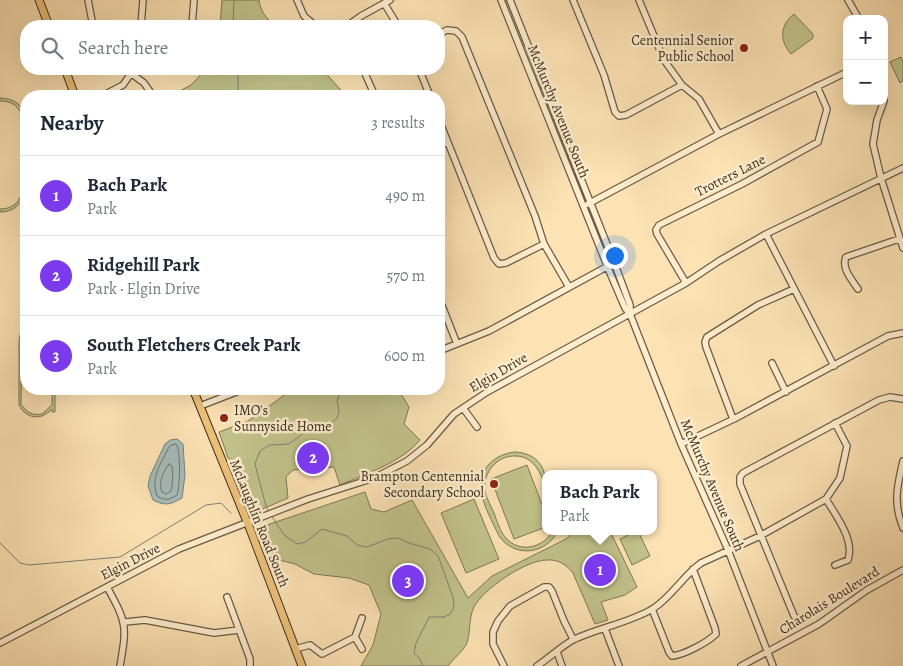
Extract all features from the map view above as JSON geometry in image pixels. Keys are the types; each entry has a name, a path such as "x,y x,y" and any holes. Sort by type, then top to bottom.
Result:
{"main road":[{"path":"39,0 47,20"},
{"path":"67,75 73,90"},
{"name":"McLaughlin Road South","path":"195,395 302,666"}],"street":[{"path":"88,0 92,20"},
{"path":"141,20 143,0"},
{"path":"192,20 194,0"},
{"path":"297,0 304,16 309,20"},
{"name":"McMurchy Avenue South","path":"501,0 607,267 625,308 630,314 681,444 728,550 773,666"},
{"name":"McMurchy Avenue South","path":"510,0 614,262 630,305 630,314"},
{"path":"574,0 604,75 615,112 619,116 626,115 682,85"},
{"path":"639,0 664,60 682,85 699,99 719,134"},
{"path":"848,0 857,15"},
{"path":"355,20 387,1 395,20"},
{"path":"445,31 456,31 462,37 535,216 544,244 569,287"},
{"path":"583,206 719,134 843,74"},
{"path":"113,90 123,85 130,75"},
{"path":"137,75 148,90"},
{"path":"366,75 372,90"},
{"path":"421,75 428,90"},
{"name":"Trotters Lane","path":"686,283 656,234 659,225 742,184 818,142 827,109 817,86"},
{"path":"883,105 877,120 873,144 881,178 903,248"},
{"path":"445,137 494,258 499,264 506,263 544,244"},
{"name":"Elgin Drive","path":"0,643 179,549 308,499 374,478 407,462 426,445 454,414 487,392 686,283 766,234 903,168"},
{"path":"766,234 834,366"},
{"path":"858,289 845,268 844,262 846,258 899,239"},
{"path":"445,349 489,332 614,262"},
{"path":"733,419 706,347 707,337 758,306 794,289"},
{"path":"445,313 457,344"},
{"path":"681,444 786,392 888,336 903,333"},
{"path":"772,363 786,392"},
{"path":"200,406 228,395"},
{"path":"798,619 794,616 760,536 740,484 740,477 743,473 879,400 890,396 903,399"},
{"path":"462,408 477,427"},
{"path":"537,666 573,639 605,629 652,609 664,601 693,569 728,550 760,536 826,499 840,478 847,446 835,423"},
{"path":"903,461 896,494 897,514 903,528"},
{"path":"826,499 845,531 850,555 848,560 835,565"},
{"path":"652,609 672,656 678,656 711,639 716,634 715,628 693,569"},
{"name":"Charolais Boulevard","path":"741,666 819,624 867,590 903,570"},
{"path":"107,587 122,614 124,622 124,643 120,666"},
{"path":"504,666 493,644 494,632 498,621 510,606 544,587 552,591 573,639"},
{"path":"227,597 250,659 250,666"},
{"path":"296,649 310,644 322,654 355,637 362,618"},
{"path":"124,622 145,620 214,633 239,630"},
{"path":"605,629 619,666"},
{"path":"355,637 362,649"},
{"path":"557,652 562,666"}],"green space":[{"path":"222,0 259,0 261,8 268,20 220,20"},
{"path":"794,14 813,34 813,38 791,54 784,43 783,33 786,23"},
{"path":"901,57 903,62 903,81 900,83 890,62"},
{"path":"200,75 327,75 341,90 181,90 191,85"},
{"path":"0,98 9,99 20,107 20,112 14,105 0,101"},
{"path":"20,198 20,202 14,209 0,212 0,209 12,207"},
{"path":"20,335 21,404 30,413 42,414 52,405 52,395 55,395 55,412 52,412 52,409 39,417 34,417 22,410 19,405"},
{"path":"285,395 402,395 409,407 404,424 420,440 404,455 394,461 340,485 334,467 293,470 286,477 288,498 251,514 219,432 248,421"},
{"path":"509,453 523,453 535,458 542,467 542,478 532,462 522,457 509,456 497,462 488,472 485,492 502,532 505,537 517,546 530,547 537,545 550,535 556,535 546,545 538,549 530,551 521,550 505,543 499,536 482,496 481,483 485,469 495,459"},
{"path":"527,465 542,504 542,528 514,539 491,479"},
{"path":"365,492 371,509 384,512 412,500 468,598 492,576 566,539 570,535 612,535 637,587 625,595 601,602 608,620 595,624 571,570 555,560 538,561 506,577 486,592 479,600 472,612 469,637 466,645 448,666 361,666 373,645 381,614 369,585 349,578 314,574 295,564 271,558 258,528"},
{"path":"474,499 499,559 466,573 441,513"},
{"path":"628,535 640,535 650,556 632,565 620,539"}],"water":[{"path":"177,439 183,444 185,475 182,498 164,504 153,500 148,486 150,476 165,444 170,440"}],"waterway":[{"path":"233,20 234,0"},
{"path":"238,75 238,90"},
{"path":"269,512 255,464 260,451 270,445 289,444 305,432 323,433 337,418 339,411 337,401 339,395"},
{"path":"0,543 20,563 29,565 120,557 206,505 221,503 231,513"},
{"path":"271,515 284,535 297,544 306,542 322,529 347,536 357,545 367,547 388,539 398,538 430,549 438,556 453,597 454,607 450,614 444,617"},
{"path":"423,666 420,659 414,653 416,643 429,617 444,617"}],"place":[{"name":"Centennial Senior Public School","path":"744,48"},
{"name":"IMO's Sunnyside Home","path":"224,418"},
{"name":"Ridgehill Park","path":"313,458"},
{"name":"Brampton Centennial Secondary School","path":"494,484"},
{"name":"Bach Park","path":"600,570"},
{"name":"South Fletchers Creek Park","path":"408,581"}]}
